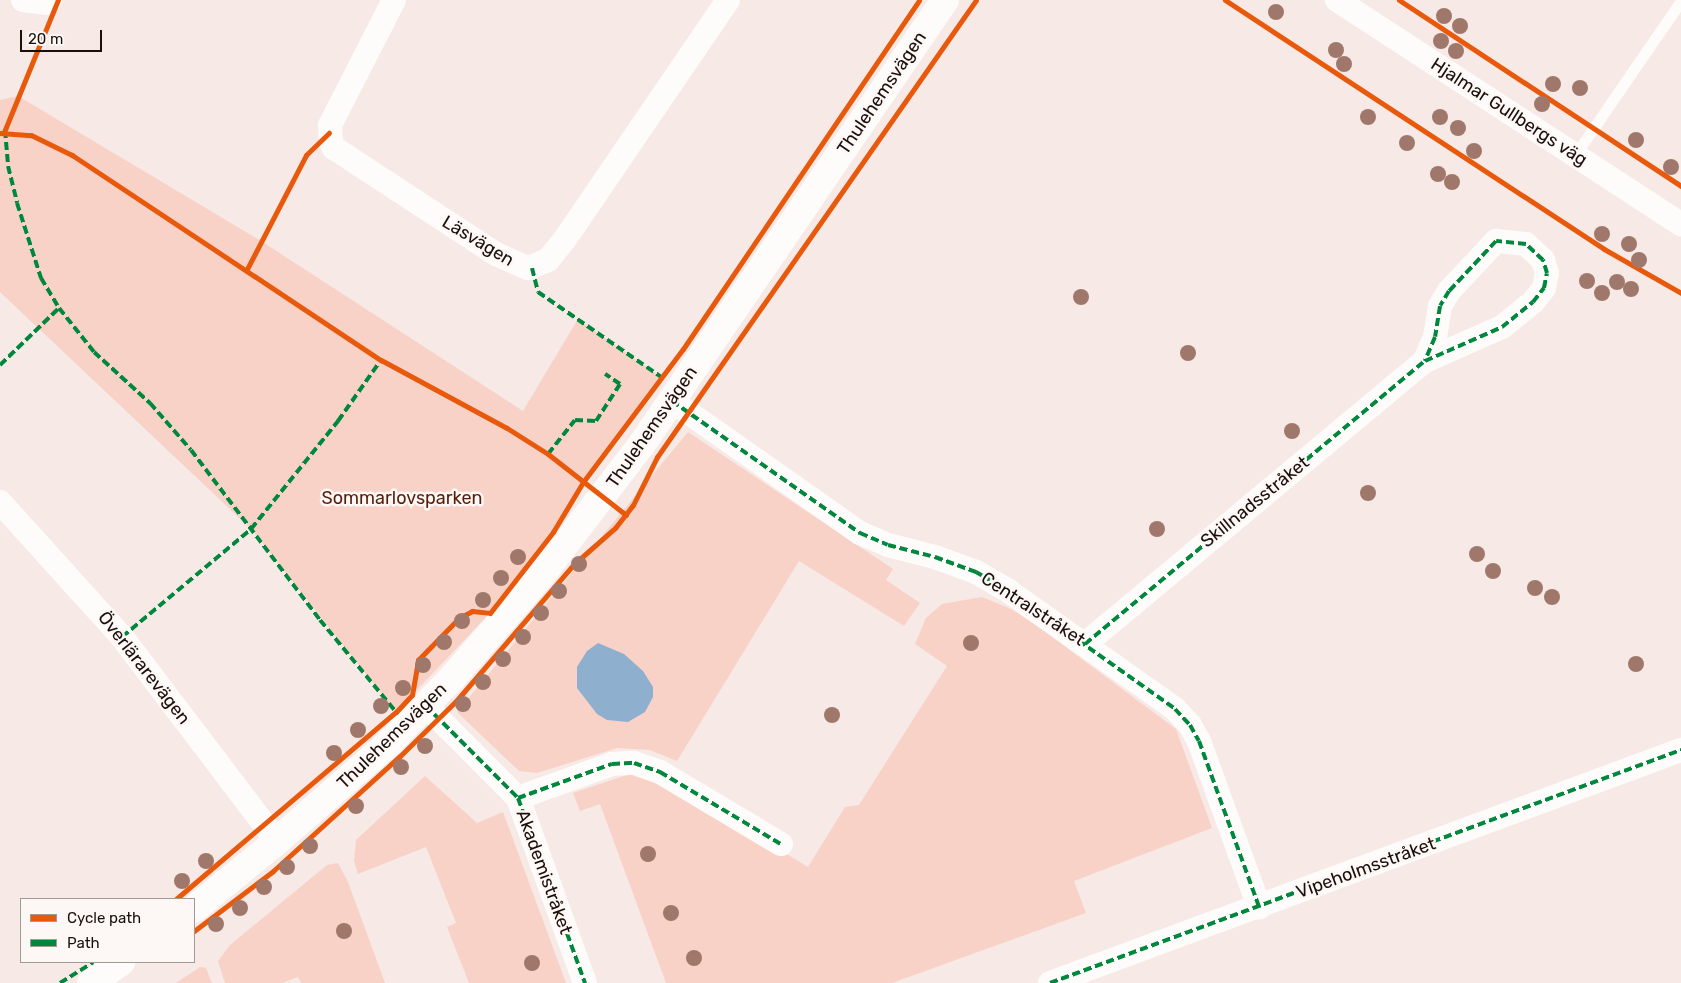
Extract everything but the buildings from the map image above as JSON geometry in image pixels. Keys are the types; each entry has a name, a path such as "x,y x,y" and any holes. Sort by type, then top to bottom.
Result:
{"street":[{"path":"23,0 46,3 50,0"},
{"name":"Läsvägen","path":"394,0 330,125 331,142 334,148 496,254 528,268 548,260 565,239 728,0"},
{"name":"Thulehemsvägen","path":"195,908 277,841 426,706 543,573 609,490 672,401 945,0"},
{"name":"Hjalmar Gullbergs väg","path":"1337,0 1681,224"},
{"name":"Skillnadsstråket","path":"1085,644 1425,361 1502,327 1533,302 1544,288 1547,273 1542,260 1526,244 1496,241 1449,291 1440,306 1434,337 1425,361"},
{"name":"Centralstråket","path":"672,401 860,533 888,545 935,556 976,572 1150,688 1190,725 1208,763 1260,907"},
{"name":"Överlärarevägen","path":"0,502 122,637 277,841"},
{"name":"Akademistråket","path":"426,706 518,798 585,983"},
{"name":"Vipeholmsstråket","path":"1050,983 1681,750"},
{"path":"518,798 612,764 634,763 660,772 781,844"},
{"path":"91,983 120,963"}],"lane":[{"path":"1575,155 1681,1"}],"green space":[{"name":"Sommarlovsparken","path":"18,96 261,241 523,411 578,319 661,377 583,482 553,532 490,613 396,712 251,529 0,292 0,100"},
{"path":"688,432 893,569 886,580 920,603 904,626 799,561 677,761 650,750 617,748 537,773 519,771 457,712"},
{"path":"982,597 1011,609 1040,628 1176,729 1212,828 1074,881 1086,913 892,983 666,983 600,804 580,811 573,793 630,774 665,780 808,867 845,807 859,805 947,666 915,644 926,618 942,604"},
{"path":"425,776 477,823 503,812 566,983 469,983 447,927 456,923 426,847 358,874 354,861 356,840"},
{"path":"338,863 348,882 385,983 301,983 298,977 282,983 225,983 218,961 230,945 327,865"},
{"path":"200,967 206,968 212,983 176,983"}],"water":[{"path":"598,643 624,654 643,671 653,687 653,697 645,712 628,722 607,720 597,714 577,688 577,667 587,651"}],"marked path":[{"path":"5,130 8,166 17,203 41,278 59,308 94,352 150,403 191,450 320,620 396,712"},
{"path":"1085,644 1425,361 1502,327 1533,302 1544,288 1547,273 1543,260 1526,244 1496,241 1449,291 1440,306 1435,337 1425,361"},
{"path":"532,268 538,292 661,377"},
{"path":"0,365 59,308"},
{"path":"122,637 251,529 338,421 381,360"},
{"path":"548,454 575,420 596,421 620,384 605,374"},
{"path":"672,401 860,533 888,545 935,557 976,572 1010,592 1175,709 1190,725 1199,741 1259,907"},
{"path":"426,706 518,798 585,983"},
{"path":"1050,983 1681,750"},
{"path":"518,798 612,764 634,763 660,772 781,844"},
{"path":"60,983 91,963"}],"cycle path":[{"path":"4,132 58,0"},
{"path":"177,898 396,712 412,695 418,660 459,618 472,611 490,613 553,532 583,482 683,349 919,0"},
{"path":"195,930 273,871 400,756 456,701 574,564 615,528 633,505 657,457 976,0"},
{"path":"1225,0 1604,249 1681,293"},
{"path":"1399,0 1681,186"},
{"path":"0,133 31,135 72,155 381,360 507,428 548,454 626,515"},
{"path":"247,269 306,155 329,133"}]}
